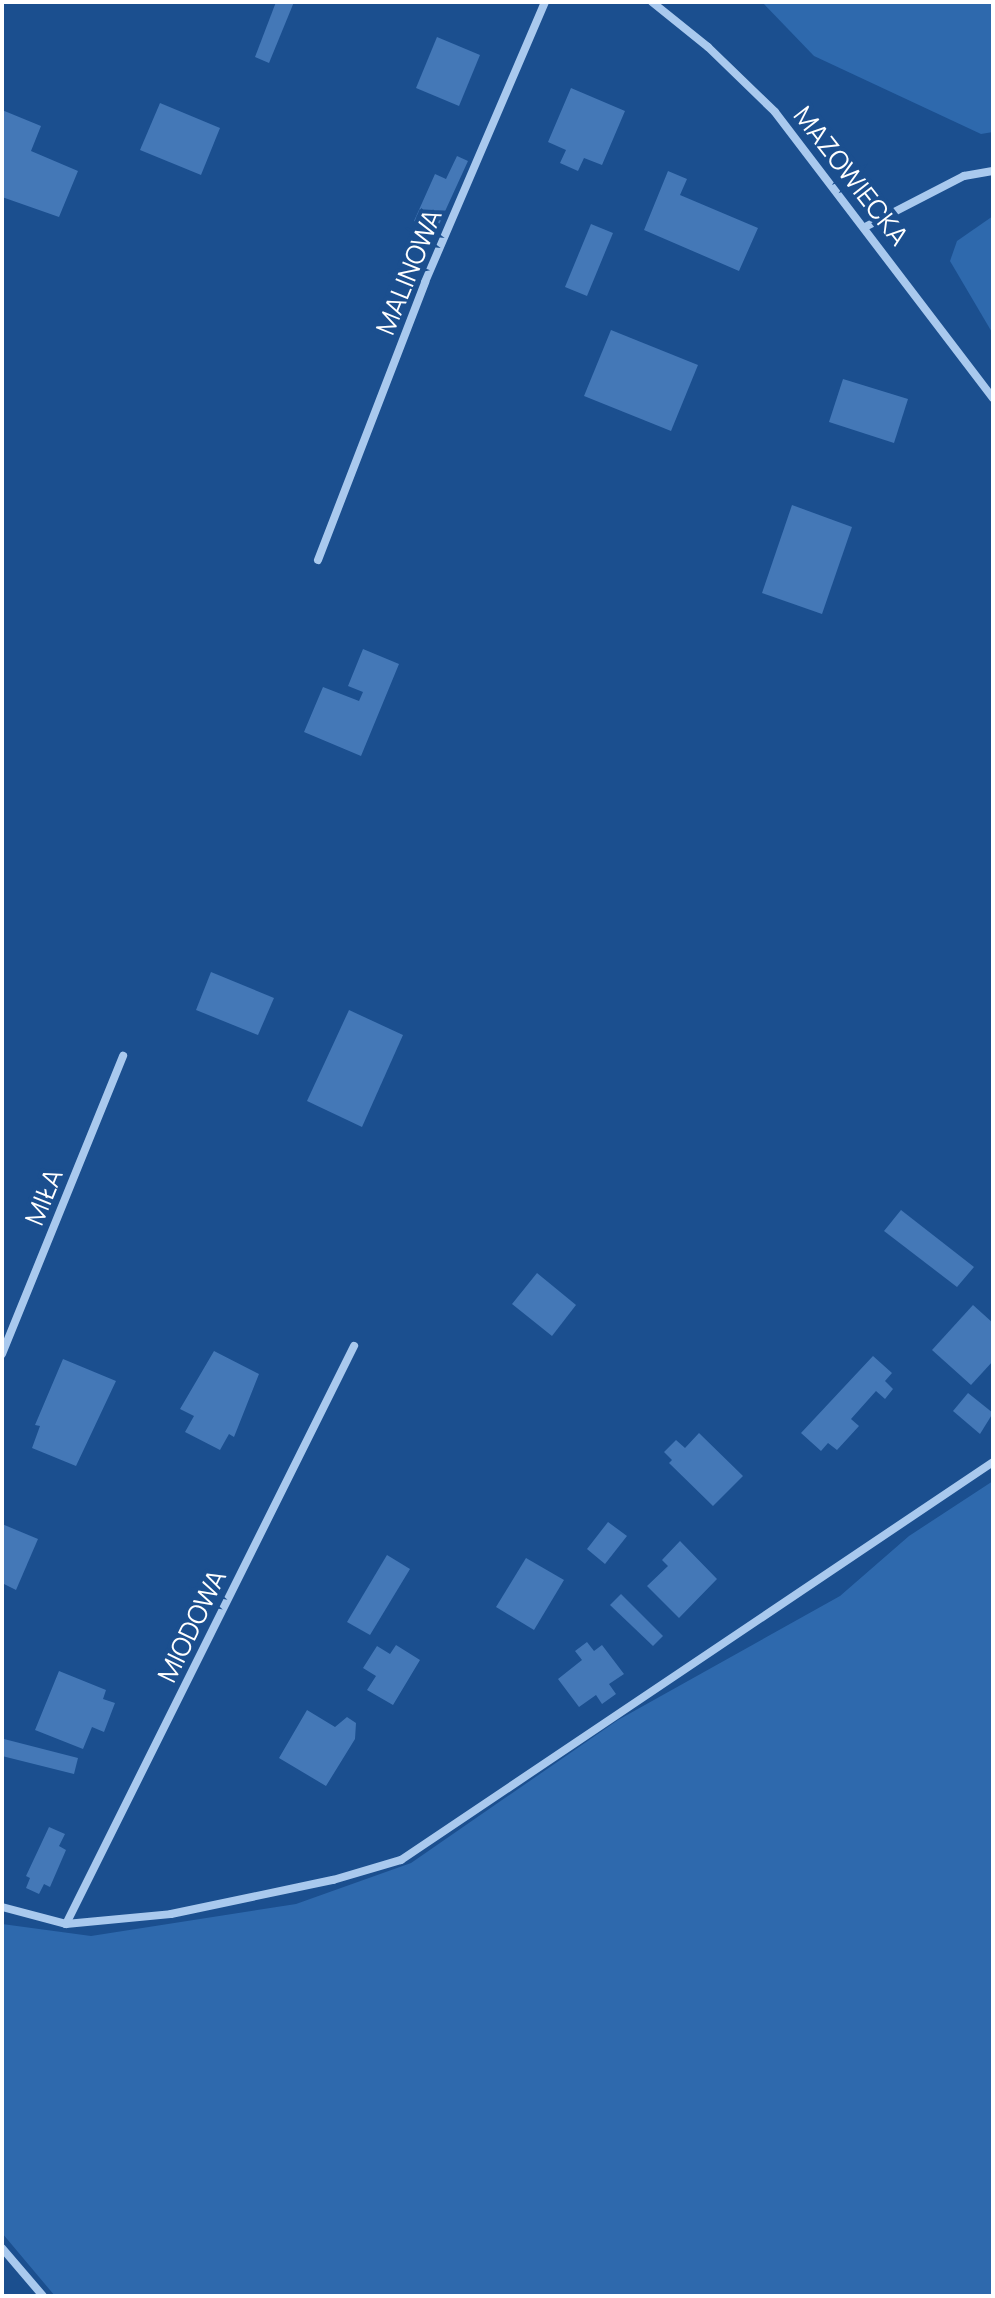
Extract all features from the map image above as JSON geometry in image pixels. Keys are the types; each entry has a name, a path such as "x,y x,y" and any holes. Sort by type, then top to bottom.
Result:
{"street":[{"name":"MALINOWA","path":"318,560 425,282 545,2"},
{"name":"MAZOWIECKA","path":"652,2 708,47 775,112 867,226 993,398"},
{"path":"867,226 964,176 993,171"},
{"name":"MIŁA","path":"2,1354 123,1056"},
{"name":"MIODOWA","path":"66,1924 354,1346"},
{"path":"2,1907 66,1924 171,1914 333,1880 401,1860 993,1462"},
{"path":"2,2248 43,2296"}],"shaded area":[{"path":"762,2 993,2 993,132 981,134 814,56"},
{"path":"993,216 993,334 950,261 957,241"},
{"path":"993,1481 993,2296 55,2296 2,2233 2,1924 91,1936 296,1904 411,1863 618,1720 840,1596 909,1536"}],"building":[{"path":"276,2 294,2 269,63 255,57"},
{"path":"437,37 480,55 459,106 416,88"},
{"path":"571,88 625,111 602,165 584,158 578,171 560,163 566,150 548,142"},
{"path":"160,103 220,128 201,175 140,150"},
{"path":"2,110 41,126 31,151 78,171 59,217 2,197"},
{"path":"457,156 468,161 436,231 414,221 435,174 446,179"},
{"path":"668,171 687,179 680,195 758,228 739,271 644,230"},
{"path":"591,224 613,233 587,296 565,287"},
{"path":"611,330 698,365 671,431 584,396"},
{"path":"843,379 908,399 894,443 829,422"},
{"path":"792,505 852,527 822,614 762,593"},
{"path":"363,649 399,664 361,756 304,732 323,687 359,701 363,692 348,686"},
{"path":"211,972 274,998 258,1035 196,1010"},
{"path":"349,1010 403,1035 362,1127 307,1101"},
{"path":"901,1210 974,1267 957,1287 884,1231"},
{"path":"537,1273 576,1305 552,1336 512,1304"},
{"path":"973,1305 993,1323 993,1361 971,1385 932,1350"},
{"path":"214,1351 259,1374 234,1437 229,1434 220,1450 185,1432 194,1416 180,1409"},
{"path":"873,1356 892,1373 885,1381 893,1389 885,1399 876,1391 851,1419 859,1426 837,1450 828,1443 821,1451 801,1433"},
{"path":"63,1359 116,1381 76,1466 32,1448 40,1426 35,1425"},
{"path":"968,1393 993,1413 980,1434 953,1411"},
{"path":"699,1433 743,1476 713,1506 669,1463 672,1460 664,1452 676,1440 685,1448"},
{"path":"608,1522 627,1536 605,1564 587,1549"},
{"path":"2,1524 38,1539 16,1590 2,1583"},
{"path":"680,1541 717,1579 679,1618 647,1586 668,1566 662,1560"},
{"path":"387,1555 410,1569 370,1635 347,1622"},
{"path":"526,1558 564,1580 534,1630 496,1607"},
{"path":"621,1594 663,1636 653,1646 610,1605"},
{"path":"587,1642 594,1651 602,1645 624,1674 609,1684 616,1694 602,1704 596,1695 579,1707 558,1679 582,1660 575,1651"},
{"path":"396,1645 420,1660 393,1705 367,1690 376,1676 363,1668 377,1646 390,1654"},
{"path":"59,1671 106,1690 103,1699 115,1703 104,1732 92,1727 83,1749 35,1730"},
{"path":"307,1710 335,1727 347,1717 356,1723 355,1739 326,1786 279,1758"},
{"path":"4,1739 78,1758 74,1774 2,1756"},
{"path":"49,1827 65,1834 59,1846 66,1850 50,1887 44,1884 39,1894 26,1888 30,1878 26,1876"}]}
